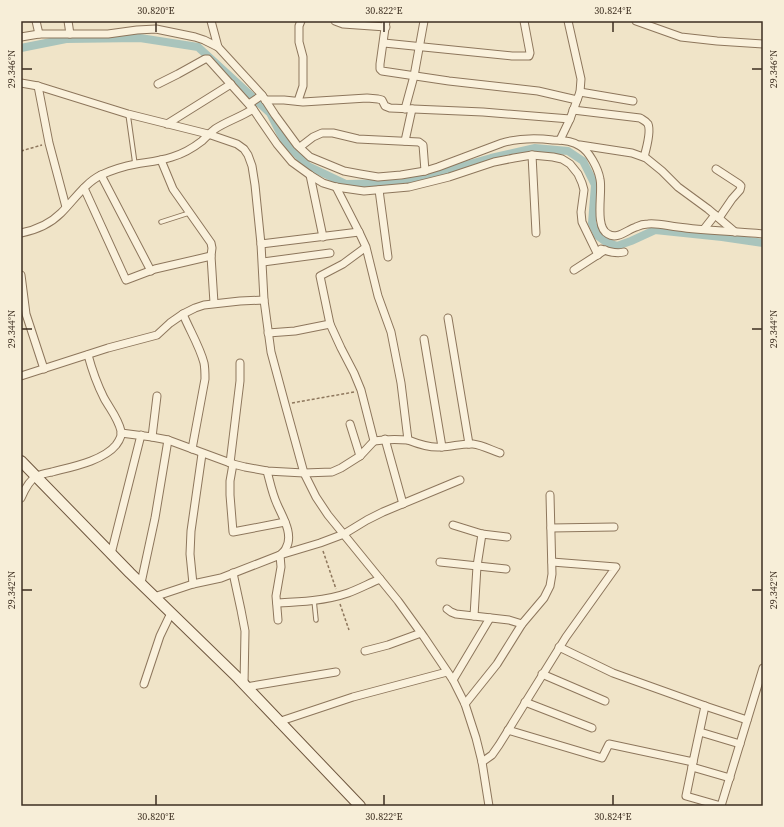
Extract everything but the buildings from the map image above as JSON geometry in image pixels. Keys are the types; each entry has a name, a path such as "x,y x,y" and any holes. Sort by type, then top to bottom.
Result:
{"main road":[{"path":"21,461 111,554 224,664 360,806"}],"street":[{"path":"36,21 39,34"},
{"path":"68,21 70,34"},
{"path":"211,21 218,47"},
{"path":"298,101 303,86 303,57 299,42 299,26 301,21"},
{"path":"335,21 343,24 386,24 380,64 380,69 382,71 538,91 577,100"},
{"path":"405,142 408,109 424,21"},
{"path":"384,43 512,56 529,56 530,53 524,21"},
{"path":"560,140 580,92 581,79 568,21"},
{"path":"636,21 681,37 717,42 763,44"},
{"path":"21,37 39,34 108,34 156,29 195,37 218,47 262,97 300,147 310,157 344,171 378,176 401,175 438,167 511,140 534,138 560,140 580,145 632,153 644,157 662,171 678,187 735,232"},
{"path":"158,84 205,59 210,60 251,105 277,144 292,162 323,183 336,187 364,191 409,187 449,177 494,162 532,155 562,159 570,164 578,174 584,190 581,212 582,222 598,255"},
{"path":"21,83 38,86 128,114 208,134 237,144 244,149 248,155 252,166 255,185 268,333 274,367 304,473 322,505 421,633 453,680 465,704 482,762 489,806"},
{"path":"167,124 231,84"},
{"path":"38,86 49,143 66,207"},
{"path":"580,92 633,101"},
{"path":"21,233 46,225 56,218 84,188 100,175 134,164 171,158 184,152 222,125 245,114 251,105 262,97 303,102 378,98 382,100 385,106 390,108 483,112 570,119"},
{"path":"573,110 640,118 645,120 649,127 644,157"},
{"path":"300,147 313,137 322,133 333,133 358,139 419,142 422,144 425,170"},
{"path":"580,145 593,160 600,178 600,222 606,233 609,235 615,236 634,227 648,224 763,234"},
{"path":"532,155 536,233"},
{"path":"161,160 173,189 211,243 212,248 210,256 214,303"},
{"path":"704,229 717,217 741,187 739,184 716,169"},
{"path":"100,175 151,271"},
{"path":"310,175 323,236"},
{"path":"336,187 366,248 378,296 391,332 401,383 408,440"},
{"path":"84,188 126,280 178,263 210,256"},
{"path":"379,190 388,257"},
{"path":"261,244 359,232"},
{"path":"594,246 618,254 624,252"},
{"path":"366,248 343,264 320,276 330,324 361,390 374,442"},
{"path":"574,270 605,250"},
{"path":"262,262 330,253"},
{"path":"21,275 26,314 44,369"},
{"path":"21,376 157,335 170,323 194,308 214,303 264,300"},
{"path":"183,314 201,353 205,370 205,379 192,449"},
{"path":"448,318 470,444"},
{"path":"268,333 296,331 330,324"},
{"path":"424,339 442,448"},
{"path":"21,498 30,482 36,476 95,459 114,447 118,441 121,433 116,418 96,381 88,355"},
{"path":"240,363 240,381 230,480 233,532 285,522"},
{"path":"152,437 158,396"},
{"path":"350,424 360,456"},
{"path":"121,433 168,440 231,464 267,471 304,473 332,472 360,456 374,442 385,439 408,440 433,448 473,444 500,453"},
{"path":"111,554 141,435"},
{"path":"385,439 403,504"},
{"path":"141,583 155,518 168,440"},
{"path":"193,584 190,554 191,530 202,454"},
{"path":"267,471 288,533 287,548 280,555 281,567 276,596 278,620"},
{"path":"154,596 211,580 344,534 383,512 460,480"},
{"path":"465,704 497,664 522,624 539,604 550,586 552,562 550,495"},
{"path":"453,525 482,534 507,537"},
{"path":"551,528 614,527"},
{"path":"474,616 477,566 482,534"},
{"path":"440,562 506,570"},
{"path":"482,762 492,755 499,745 559,647 616,567 552,562"},
{"path":"232,573 244,630 245,686 336,672"},
{"path":"277,603 314,600 338,596 380,579"},
{"path":"446,608 456,614 509,620 522,624"},
{"path":"144,684 160,636 171,613"},
{"path":"453,680 490,618"},
{"path":"365,651 388,645 421,633"},
{"path":"559,647 613,673 747,720"},
{"path":"705,706 686,796 721,806 763,668"},
{"path":"278,722 352,697 447,672"},
{"path":"542,674 605,702"},
{"path":"525,702 592,728"},
{"path":"508,730 602,758 609,744 693,765 730,778"},
{"path":"700,732 740,744"}],"lane":[{"path":"128,114 134,164"},
{"path":"160,222 190,213"},
{"path":"314,600 316,620"}],"path":[{"path":"21,151 49,143"},
{"path":"285,404 361,390"},
{"path":"320,543 349,630"}],"waterway":[{"path":"21,48 66,39 140,38 198,47 270,113 284,141 308,166 346,184 402,183 491,158 535,148 568,151 583,161 595,185 592,223 598,236 606,242 617,246 655,230 763,243"}]}
